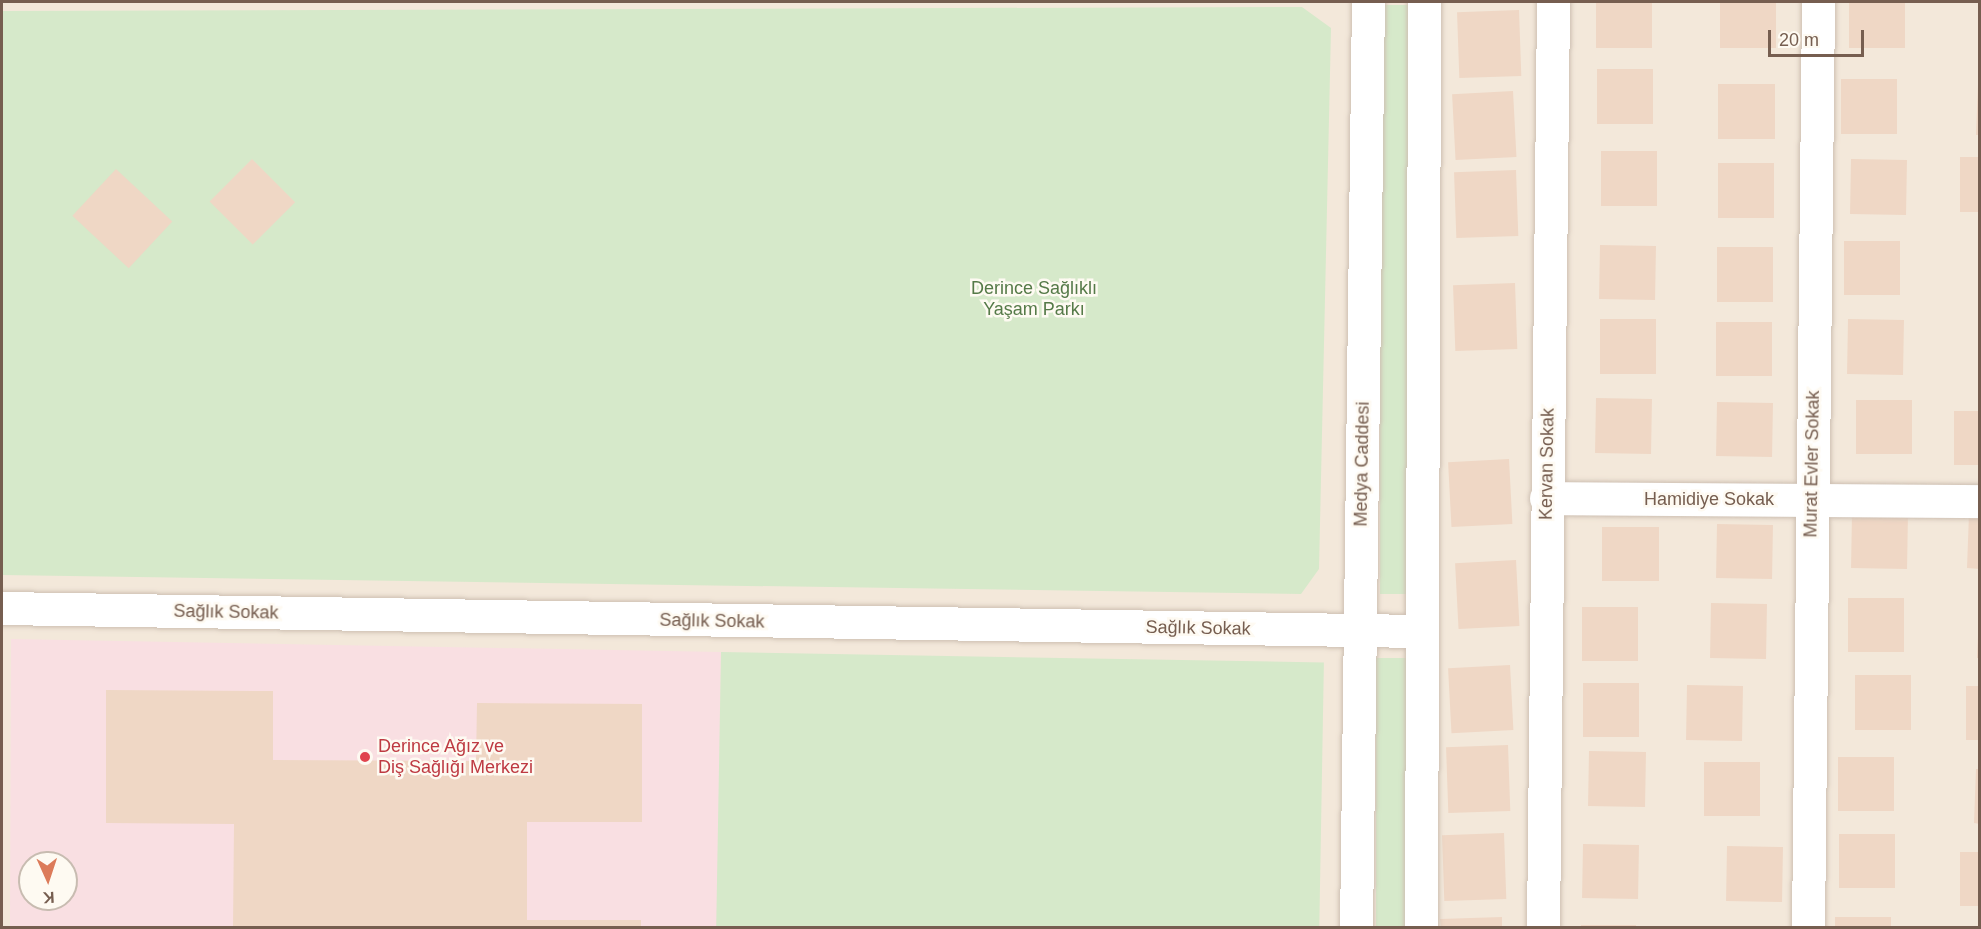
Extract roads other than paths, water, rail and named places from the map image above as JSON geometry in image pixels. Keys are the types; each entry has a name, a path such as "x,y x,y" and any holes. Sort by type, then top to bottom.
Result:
{"street":[{"name":"Medya Caddesi","path":"1356,927 1368,2"},
{"path":"1421,927 1424,2"},
{"name":"Kervan Sokak","path":"1543,927 1553,2"},
{"name":"Murat Evler Sokak","path":"1808,927 1818,2"},
{"name":"Hamidiye Sokak","path":"1546,498 1980,501"},
{"name":"Sağlık Sokak","path":"2,608 1422,631"}],"place":[{"name":"Derince Ağız ve Diş Sağlığı Merkezi","path":"365,757"}],"park label":[{"name":"Derince Sağlıklı Yaşam Parkı","path":"1034,299"}]}
